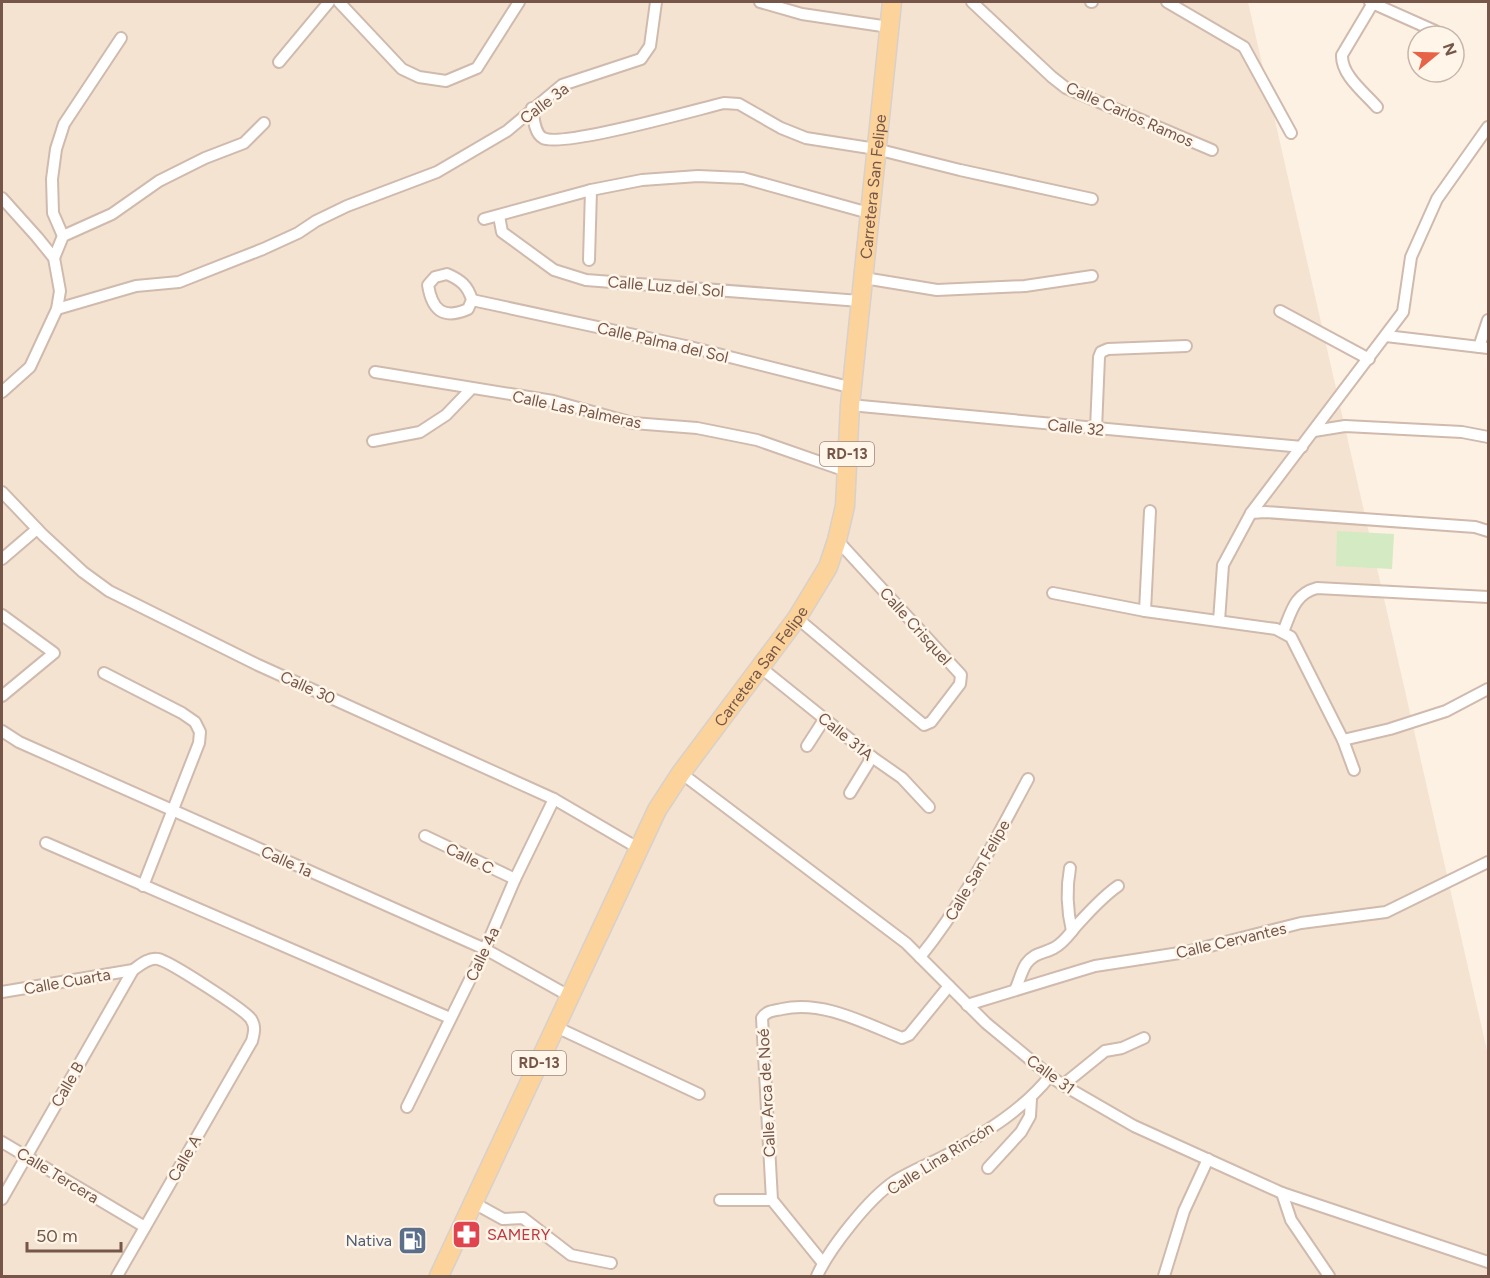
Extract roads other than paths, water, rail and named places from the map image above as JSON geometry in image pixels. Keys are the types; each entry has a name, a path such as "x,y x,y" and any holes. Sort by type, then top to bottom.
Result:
{"main road":[{"name":"Carretera San Felipe","path":"439,1276 657,810 681,772 797,618 828,567 845,506 851,396 892,2"}],"street":[{"path":"279,62 329,2"},
{"path":"339,2 402,69 419,77 446,81 477,68 519,2"},
{"name":"Calle 3a","path":"57,309 136,286 179,282 263,249 347,206 437,172 492,142 562,85 641,58 650,46 656,2"},
{"path":"760,2 802,14 889,27"},
{"name":"Calle Carlos Ramos","path":"972,2 1036,63 1066,88 1212,150"},
{"path":"1167,2 1245,47 1291,133"},
{"path":"1377,107 1349,75 1342,62 1342,55 1371,2 1418,24"},
{"path":"63,236 54,213 52,179 56,149 64,124 121,38"},
{"path":"532,108 536,130 540,136 545,139 561,140 592,135 724,103 739,104 781,128 806,138 876,149 1092,199"},
{"path":"54,258 63,236 112,214 159,181 186,167 244,143 264,123"},
{"path":"1219,621 1223,566 1251,513 1403,312 1411,257 1437,199 1488,127"},
{"path":"484,219 591,190 642,180 698,176 743,178 869,213"},
{"path":"589,260 591,190"},
{"path":"2,198 54,258 60,291 57,309 30,367 2,392"},
{"name":"Calle Luz del Sol","path":"499,216 502,232 554,270 586,280 860,302"},
{"path":"864,278 937,290 1025,286 1092,276"},
{"name":"Calle Palma del Sol","path":"472,300 690,347 851,396"},
{"path":"1280,311 1369,359"},
{"path":"1386,336 1484,348 1488,320"},
{"path":"1096,429 1101,352 1186,346"},
{"name":"Calle Las Palmeras","path":"375,372 553,401 633,423 697,428 757,441 846,471"},
{"path":"373,441 420,432 446,416 471,389"},
{"name":"Calle 32","path":"851,396 1096,429 1302,447"},
{"path":"1314,431 1345,426 1462,432 1488,437"},
{"name":"Calle 30","path":"2,492 83,572 110,591 258,665 554,799 638,848"},
{"path":"1145,611 1150,511"},
{"path":"1251,513 1265,512 1464,526 1488,531"},
{"path":"2,559 37,529"},
{"name":"Calle Crisquel","path":"797,618 924,725 931,722 960,684 961,675 837,540"},
{"path":"1283,632 1298,599 1305,591 1317,588 1488,597"},
{"path":"1053,592 1145,611 1276,629 1283,632 1291,637 1343,740 1354,770"},
{"path":"2,615 54,653 2,696"},
{"name":"Calle 31A","path":"760,667 872,757 902,778 929,807"},
{"path":"104,672 182,713 195,722 200,732 199,743 143,886"},
{"path":"1343,740 1390,729 1446,711 1488,689"},
{"path":"807,746 825,718"},
{"name":"Calle 1a","path":"2,731 19,742 485,949 571,997"},
{"path":"850,793 872,757"},
{"name":"Calle 31","path":"681,772 906,943 967,1005 1063,1085 1134,1126 1282,1193 1488,1262"},
{"name":"Calle San Felipe","path":"920,957 942,930 976,875 1028,779"},
{"name":"Calle 4a","path":"407,1107 485,949 515,879 554,799"},
{"name":"Calle C","path":"425,836 515,879"},
{"path":"46,843 450,1018"},
{"name":"Calle Cervantes","path":"967,1005 1095,966 1186,952 1301,923 1386,912 1488,862"},
{"path":"1070,868 1067,883 1067,912 1072,931"},
{"path":"1015,990 1026,965 1039,952 1054,948 1064,941 1102,896 1118,886"},
{"name":"Calle Cuarta","path":"2,992 133,970 147,960 158,959 182,971 250,1017 254,1025 252,1041"},
{"name":"Calle B","path":"2,1199 133,970"},
{"name":"Calle Arca de Noé","path":"772,1200 762,1018 764,1014 795,1006 830,1010 902,1038 909,1035 949,986"},
{"path":"556,1027 699,1094"},
{"path":"1063,1085 1105,1051 1122,1048 1144,1038"},
{"name":"Calle A","path":"117,1276 252,1041"},
{"name":"Calle Lina Rincón","path":"817,1276 823,1263 860,1215 894,1182 952,1152 1030,1099 1050,1076"},
{"path":"988,1168 1020,1132 1030,1116 1030,1099"},
{"name":"Calle Tercera","path":"2,1142 145,1227"},
{"path":"1164,1276 1184,1211 1208,1159"},
{"path":"1282,1193 1291,1220 1329,1276"},
{"path":"720,1200 772,1200 823,1263"},
{"path":"474,1203 503,1219 523,1218 571,1255 611,1263"}],"place":[{"name":"SAMERY","path":"466,1234"},
{"name":"Nativa","path":"413,1240"}]}
